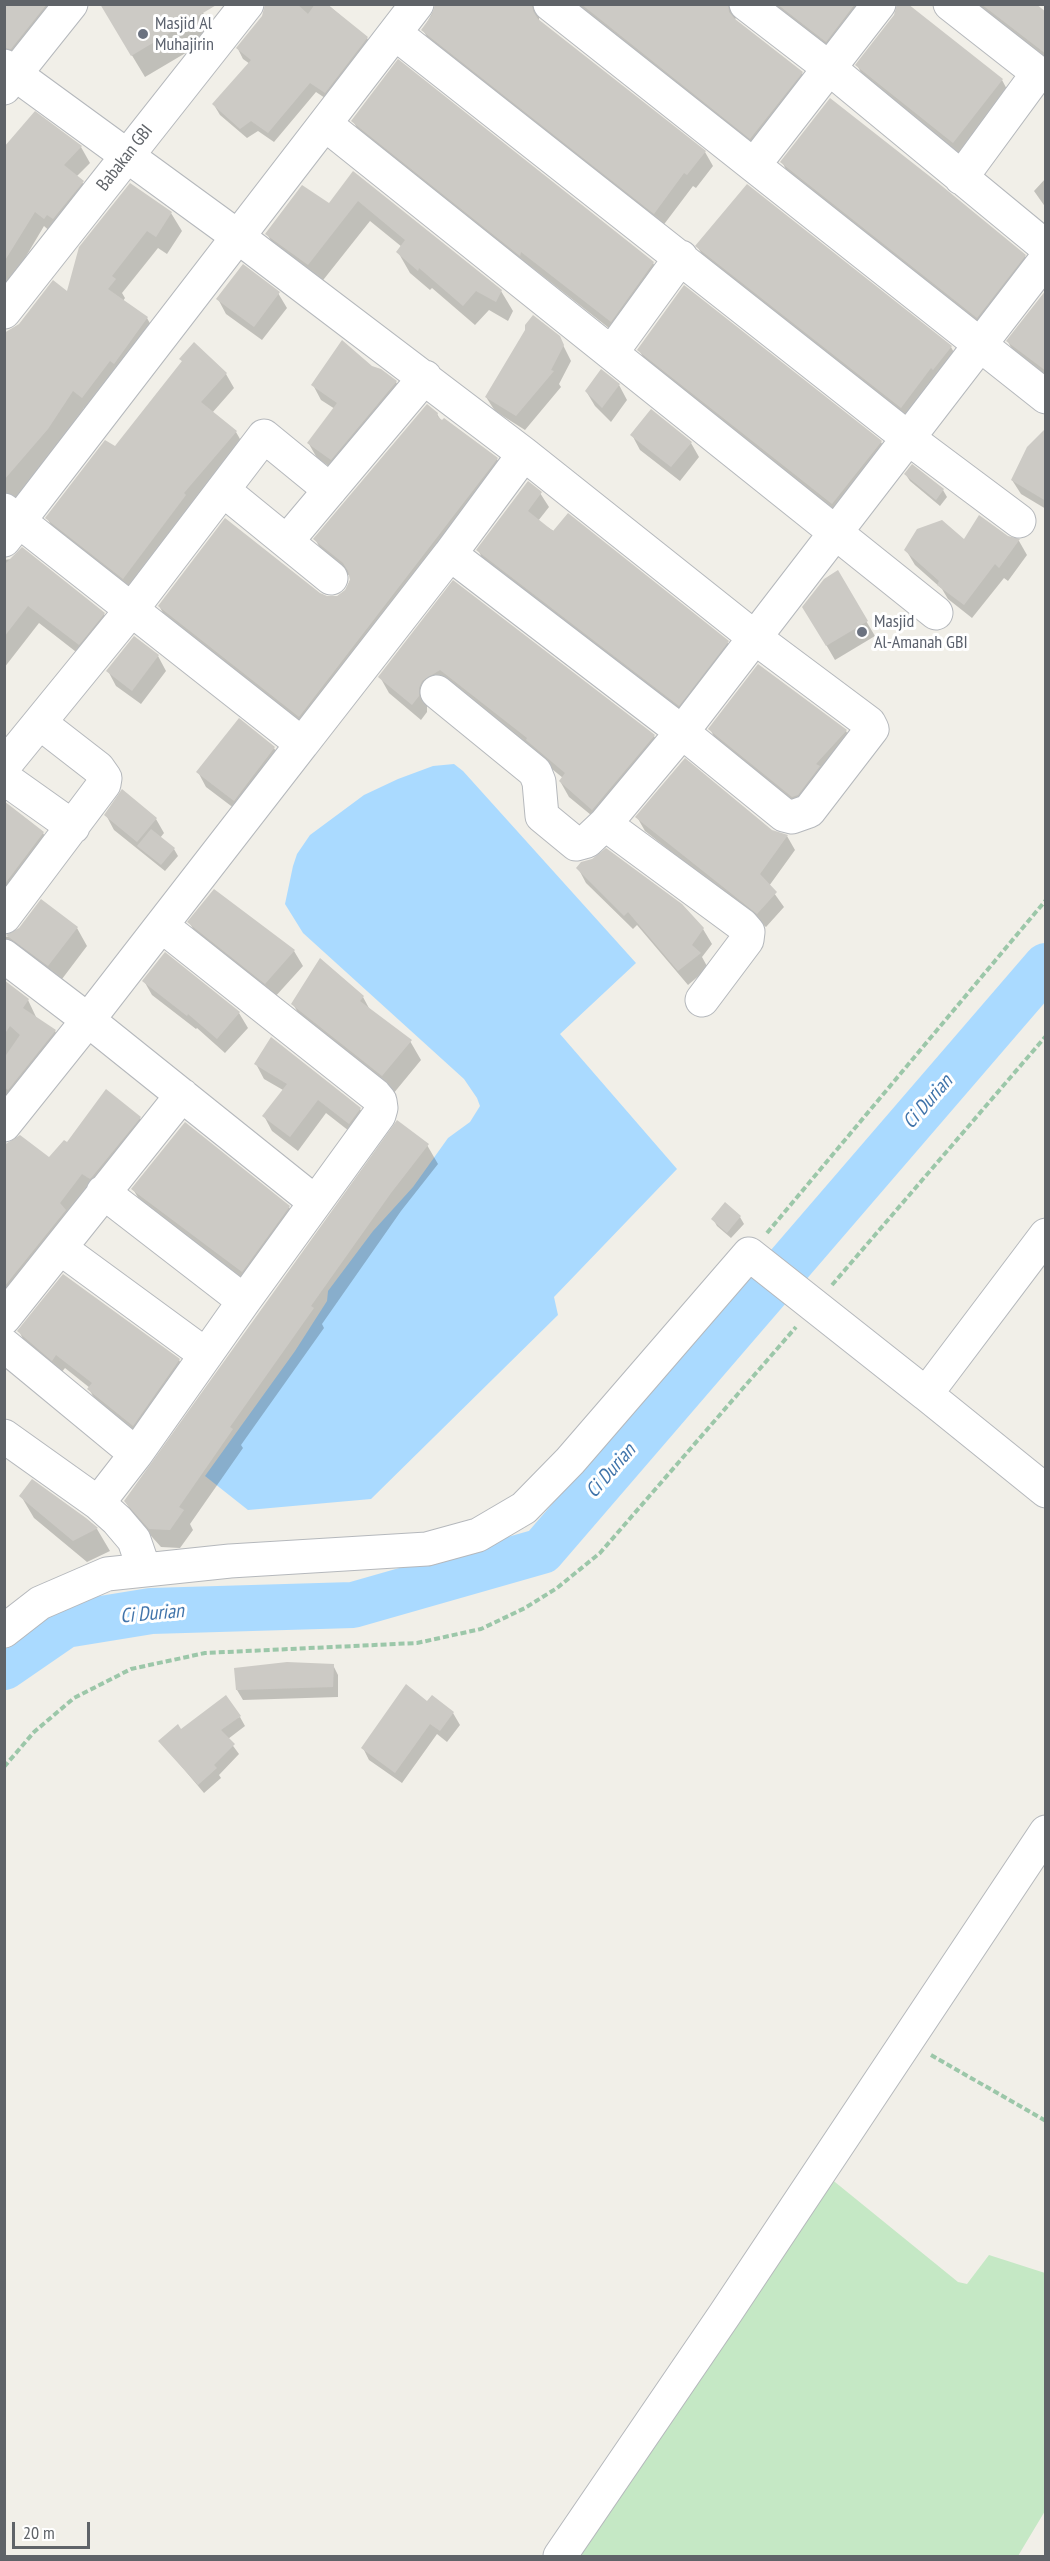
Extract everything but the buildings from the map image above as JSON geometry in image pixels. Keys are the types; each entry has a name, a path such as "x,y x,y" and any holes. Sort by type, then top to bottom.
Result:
{"street":[{"path":"71,4 8,76 127,155 425,377 754,637 869,723 872,727 871,732 809,811 792,817 784,815 682,732 450,554"},
{"path":"302,744 132,609 9,524 396,34 417,4"},
{"path":"550,4 1046,397"},
{"path":"746,4 829,68 1046,247"},
{"path":"754,165 879,4"},
{"path":"950,4 1042,68 960,178"},
{"name":"Babakan GBI","path":"4,312 245,5"},
{"path":"396,34 908,438 1019,520"},
{"path":"325,124 612,351 936,613"},
{"path":"612,351 681,257"},
{"path":"437,692 535,772 539,782 542,816 572,842 576,844 587,841 605,824 682,732 1046,259"},
{"path":"287,541 425,377"},
{"path":"4,766 132,609 223,490 255,428 330,490"},
{"path":"8,1115 88,1020 162,926 450,554 524,454"},
{"path":"223,490 331,578"},
{"path":"4,917 101,790 105,778 98,768 40,723"},
{"path":"4,778 73,827"},
{"path":"605,824 742,925 748,932 747,940 702,1000"},
{"path":"98,1503 136,1454 379,1115 380,1101 162,926"},
{"path":"4,956 88,1020 315,1202"},
{"path":"4,1318 182,1095"},
{"path":"103,1192 244,1301"},
{"path":"926,1394 1046,1235"},
{"path":"60,1248 206,1355"},
{"path":"4,1631 40,1603 107,1574 144,1569 427,1549 478,1535 524,1508 570,1461 754,1258 1046,1491"},
{"path":"4,1345 136,1454"},
{"path":"10,1451 98,1503 134,1540 144,1569"},
{"path":"560,2556 725,2314 1046,1832"}],"path":[{"path":"754,1258 1046,900"},
{"path":"809,1303 1046,1035"},
{"path":"907,2041 1046,2121"}],"green space":[{"path":"830,2178 958,2282 967,2284 989,2255 1045,2273 1045,2511 1018,2556 573,2556"}],"water":[{"path":"454,764 463,771 636,963 560,1034 677,1169 554,1297 558,1315 371,1499 248,1510 205,1476 295,1351 327,1301 328,1291 373,1231 413,1187 448,1138 470,1122 480,1106 464,1079 303,933 285,904 293,866 297,854 310,835 364,795 433,766"}],"waterway":[{"name":"Ci Durian","path":"4,1667 65,1625 151,1611 353,1605 542,1551 1046,966"}],"place":[{"name":"Masjid Al Muhajirin","path":"143,34"},
{"name":"Masjid Al-Amanah GBI","path":"862,632"}]}
